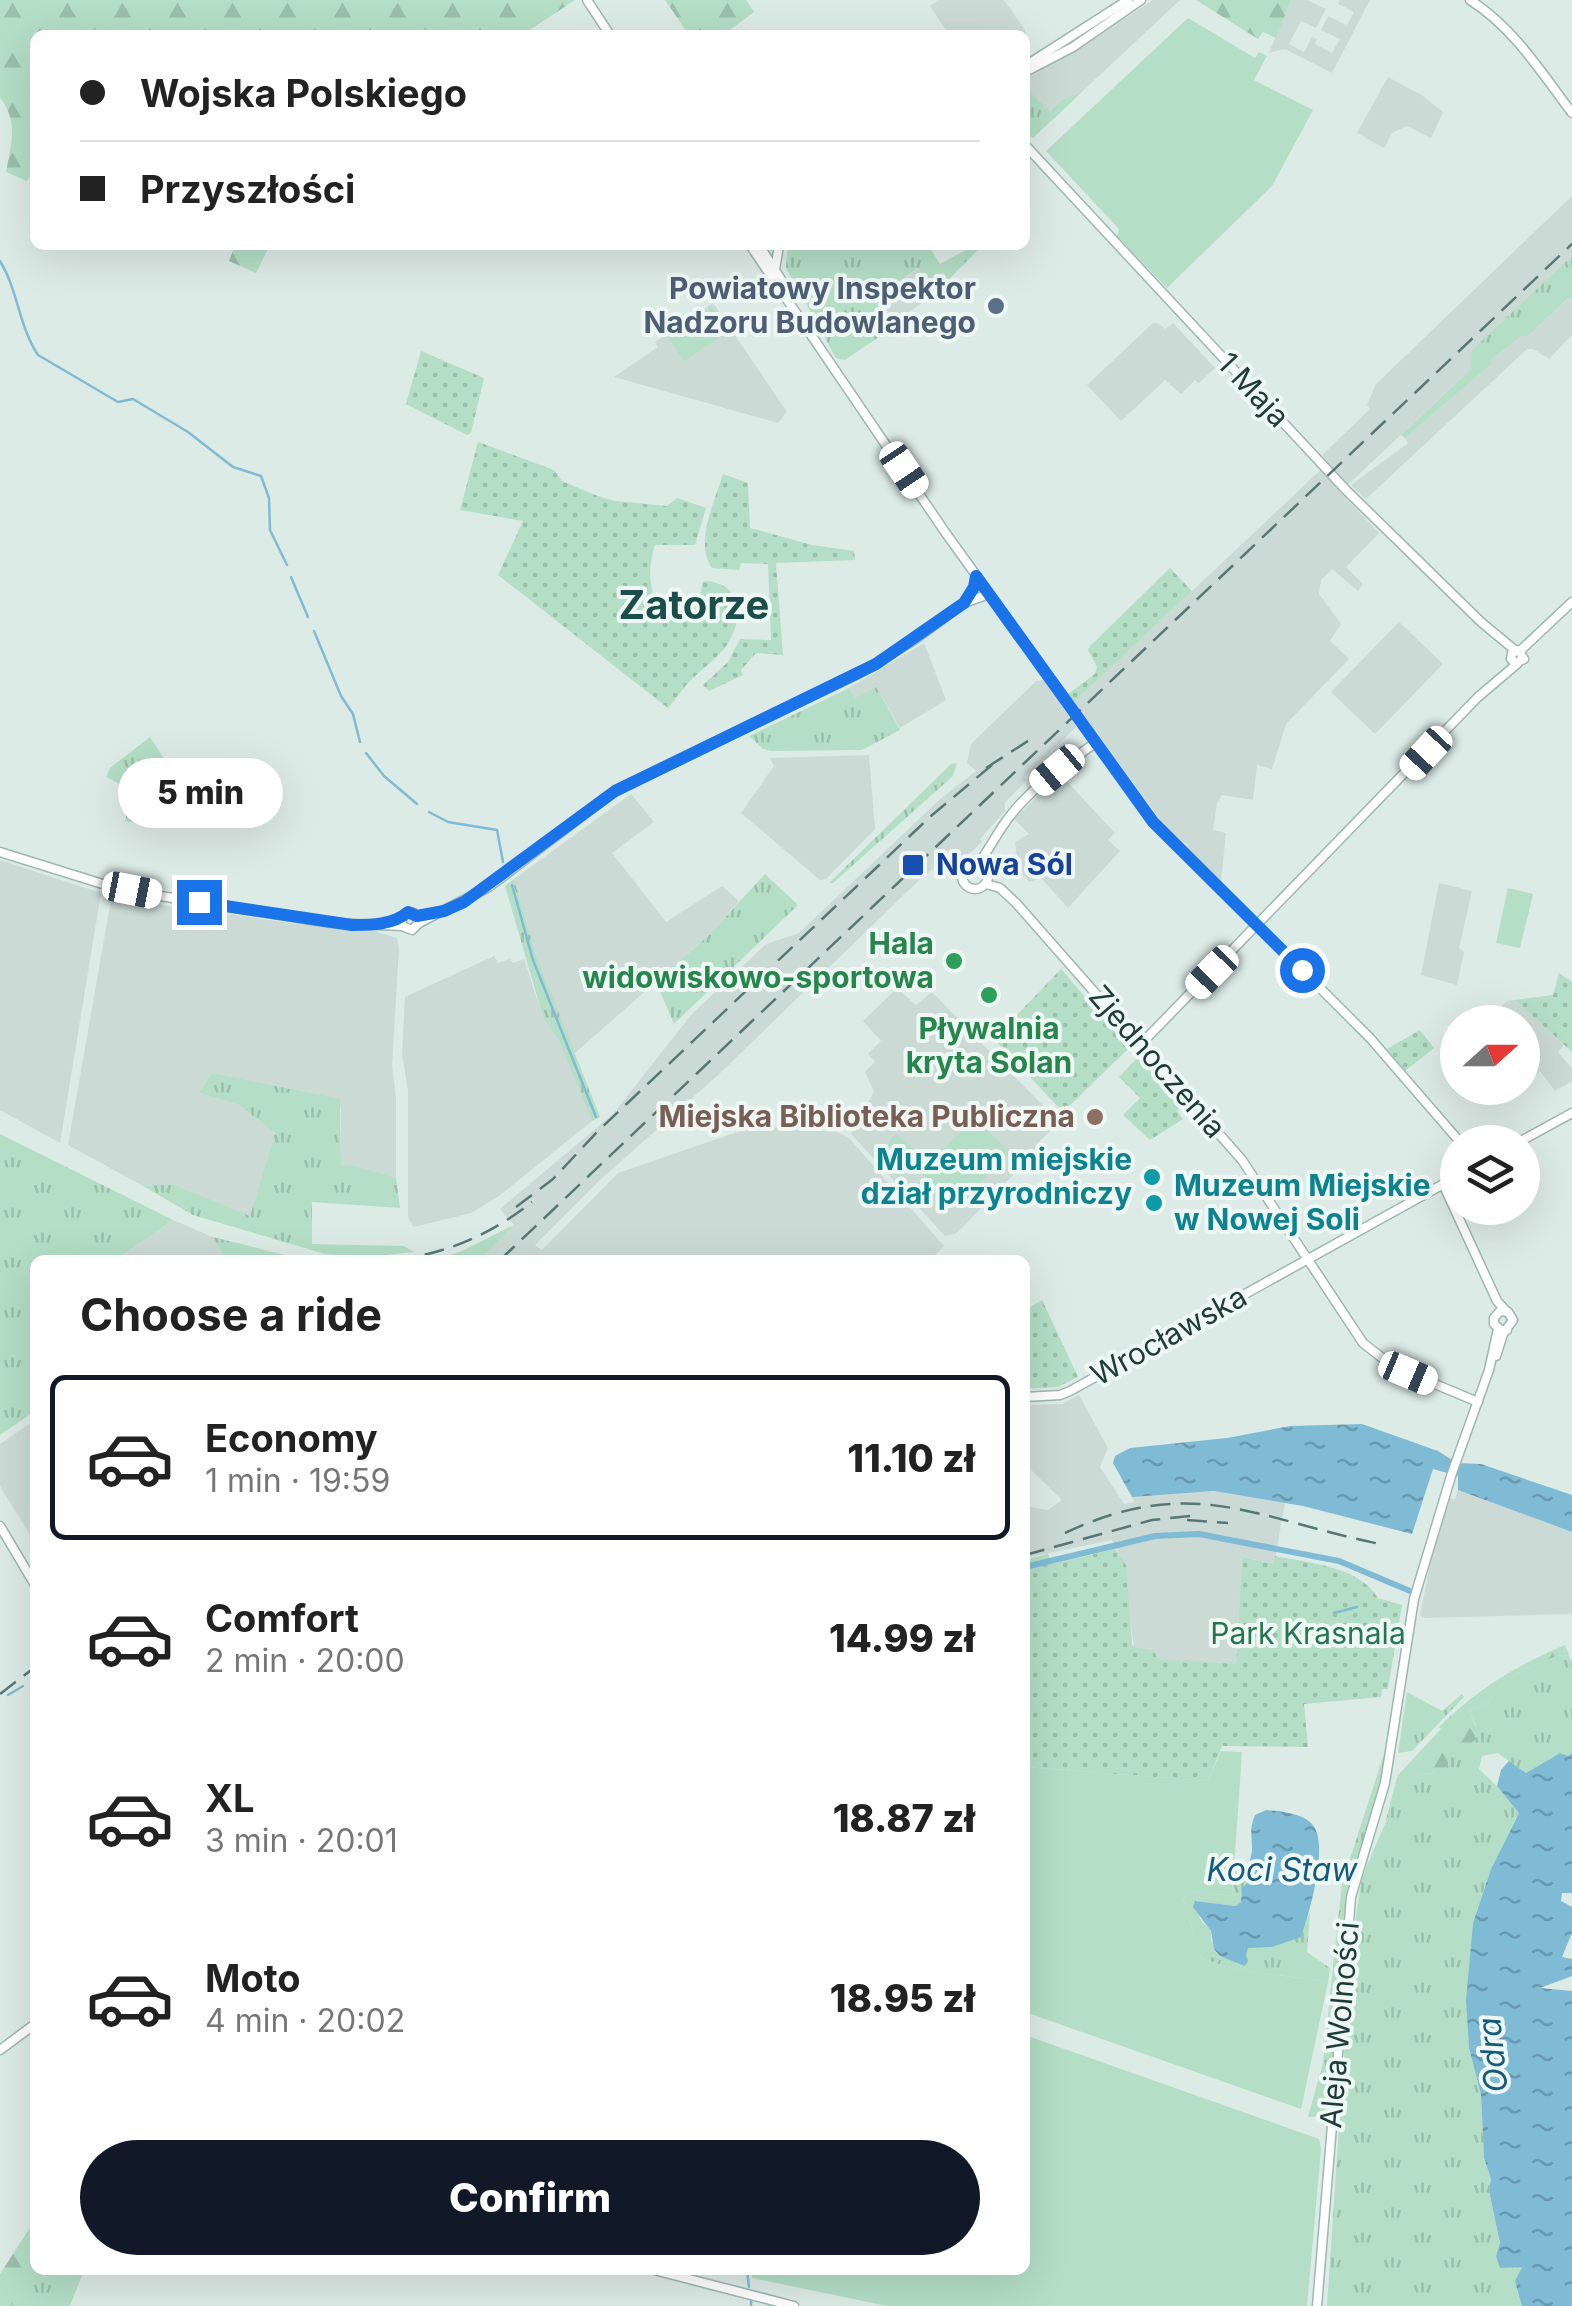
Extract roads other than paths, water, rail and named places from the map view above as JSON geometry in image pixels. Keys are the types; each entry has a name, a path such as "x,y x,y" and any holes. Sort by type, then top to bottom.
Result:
{"street":[{"path":"586,0 607,30"},
{"path":"1030,66 1128,0"},
{"path":"1030,67 1073,46 1142,0"},
{"path":"1470,0 1506,28 1572,114"},
{"name":"1 Maja","path":"1030,149 1346,490 1517,656"},
{"path":"759,250 762,263 976,576 1164,834 1382,1050 1446,1125"},
{"path":"761,250 803,319"},
{"path":"776,270 778,250"},
{"path":"964,603 976,576"},
{"path":"0,848 110,886 154,895 332,923 402,922 412,930 418,919 444,911 489,887 615,791 860,672 964,603 989,594"},
{"path":"1142,1044 1572,602"},
{"path":"979,863 988,874 986,884 976,889 964,882 965,868 979,863 1004,823 1026,798 1095,743"},
{"name":"Zjednoczenia","path":"986,884 996,886 1010,897 1242,1160 1356,1334 1394,1367 1478,1402"},
{"path":"402,922 408,912 418,919"},
{"path":"1540,1131 1572,1113"},
{"name":"Wrocławska","path":"1030,1397 1070,1391 1440,1186"},
{"path":"1462,1225 1497,1302 1513,1320 1502,1329"},
{"name":"Aleja Wolności","path":"1317,2306 1351,1897 1385,1783 1414,1599 1502,1329 1494,1318 1506,1311"},
{"path":"0,1526 30,1577"},
{"path":"0,2050 30,2028"},
{"path":"673,2275 794,2306"}],"water":[{"path":"1362,1424 1438,1451 1457,1463 1481,1464 1572,1495 1572,1532 1458,1490 1458,1476 1433,1469 1412,1534 1303,1506 1214,1491 1132,1497 1113,1463 1115,1456 1130,1448 1227,1438 1290,1426"},
{"name":"Odra","path":"1560,1753 1572,1753 1572,1893 1562,1893 1561,1901 1572,1907 1572,1933 1562,1957 1572,1959 1572,1976 1540,1988 1572,1991 1572,2306 1522,2306 1515,2281 1522,2267 1500,2268 1496,2256 1500,2243 1484,2158 1481,2095 1469,2048 1466,2000 1473,1923 1491,1869 1519,1813 1497,1786 1501,1770 1509,1761 1526,1773"},
{"name":"Koci Staw","path":"1266,1810 1296,1815 1311,1823 1317,1832 1319,1861 1301,1937 1272,1947 1248,1948 1245,1966 1220,1956 1214,1949 1211,1931 1193,1907 1195,1901 1236,1906 1241,1902 1242,1888 1248,1882 1253,1820"}],"waterway":[{"path":"0,261 38,355 118,402 133,399 188,432 233,467 261,476 269,498 270,530 287,565"},
{"path":"291,577 308,617"},
{"path":"314,631 341,696 353,714 360,742"},
{"path":"366,753 384,776 417,804"},
{"path":"429,812 448,822 497,830 503,862"},
{"path":"512,885 533,960 596,1117"},
{"path":"1030,1566 1155,1536 1199,1534 1339,1561 1410,1591"},
{"path":"1334,1613 1357,1607"},
{"path":"8,1695 23,1686"},
{"path":"748,2275 749,2287"},
{"path":"751,2301 751,2306"}],"railway":[{"path":"505,1255 1572,244"},
{"path":"986,768 1031,739"},
{"path":"516,1207 553,1179 598,1131 931,816 998,760"},
{"path":"421,1255 468,1241 532,1202"},
{"path":"1065,1533 1110,1515 1151,1506 1188,1504 1260,1514 1380,1544"},
{"path":"1030,1554 1152,1520 1200,1515"},
{"path":"1187,1520 1228,1523"},
{"path":"0,1694 30,1671"}],"place":[{"name":"Powiatowy Inspektor Nadzoru Budowlanego","path":"996,306"},
{"name":"Nowa Sól","path":"913,865"},
{"name":"Hala widowiskowo-sportowa","path":"954,961"},
{"name":"Pływalnia kryta Solan","path":"989,995"},
{"name":"Miejska Biblioteka Publiczna","path":"1095,1117"},
{"name":"Muzeum miejskie dział przyrodniczy","path":"1152,1177"},
{"name":"Muzeum Miejskie w Nowej Soli","path":"1154,1203"}],"district":[{"name":"Zatorze","path":"694,605"}],"park label":[{"name":"Park Krasnala","path":"1308,1634"}]}
